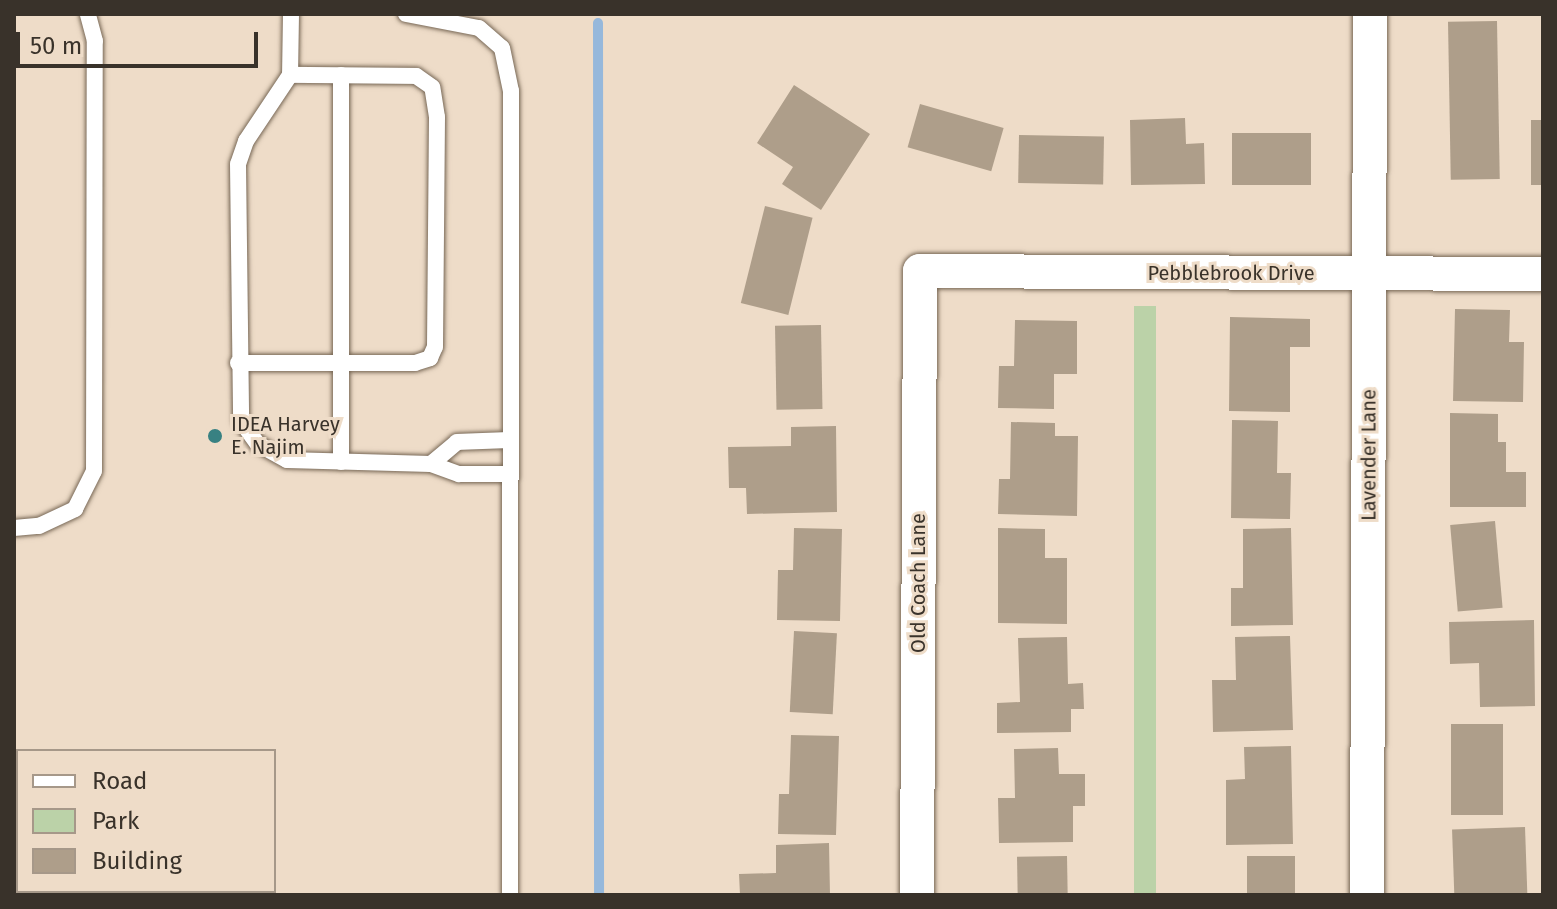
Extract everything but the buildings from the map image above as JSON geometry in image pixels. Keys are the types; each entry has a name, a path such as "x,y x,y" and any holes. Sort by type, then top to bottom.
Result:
{"street":[{"name":"Lavender Lane","path":"1367,895 1370,14"},
{"name":"Pebblebrook Drive","path":"920,271 1543,274"},
{"name":"Old Coach Lane","path":"917,895 920,271"}],"lane":[{"path":"14,528 58,520 75,509 94,471 95,41 88,14"},
{"path":"291,14 290,75 246,141 238,164 241,421 258,444 287,460 431,464 459,474 508,474"},
{"path":"406,14 479,28 502,48 511,91 508,440 510,895"},
{"path":"238,363 415,363 430,358 435,347 436,94 422,78 290,75"},
{"path":"341,75 341,462"},
{"path":"431,464 457,442 508,440"}],"green space":[{"path":"1134,306 1156,306 1156,895 1134,895"}],"waterway":[{"path":"598,23 599,895"}],"place":[{"name":"IDEA Harvey E. Najim","path":"215,436"}]}
